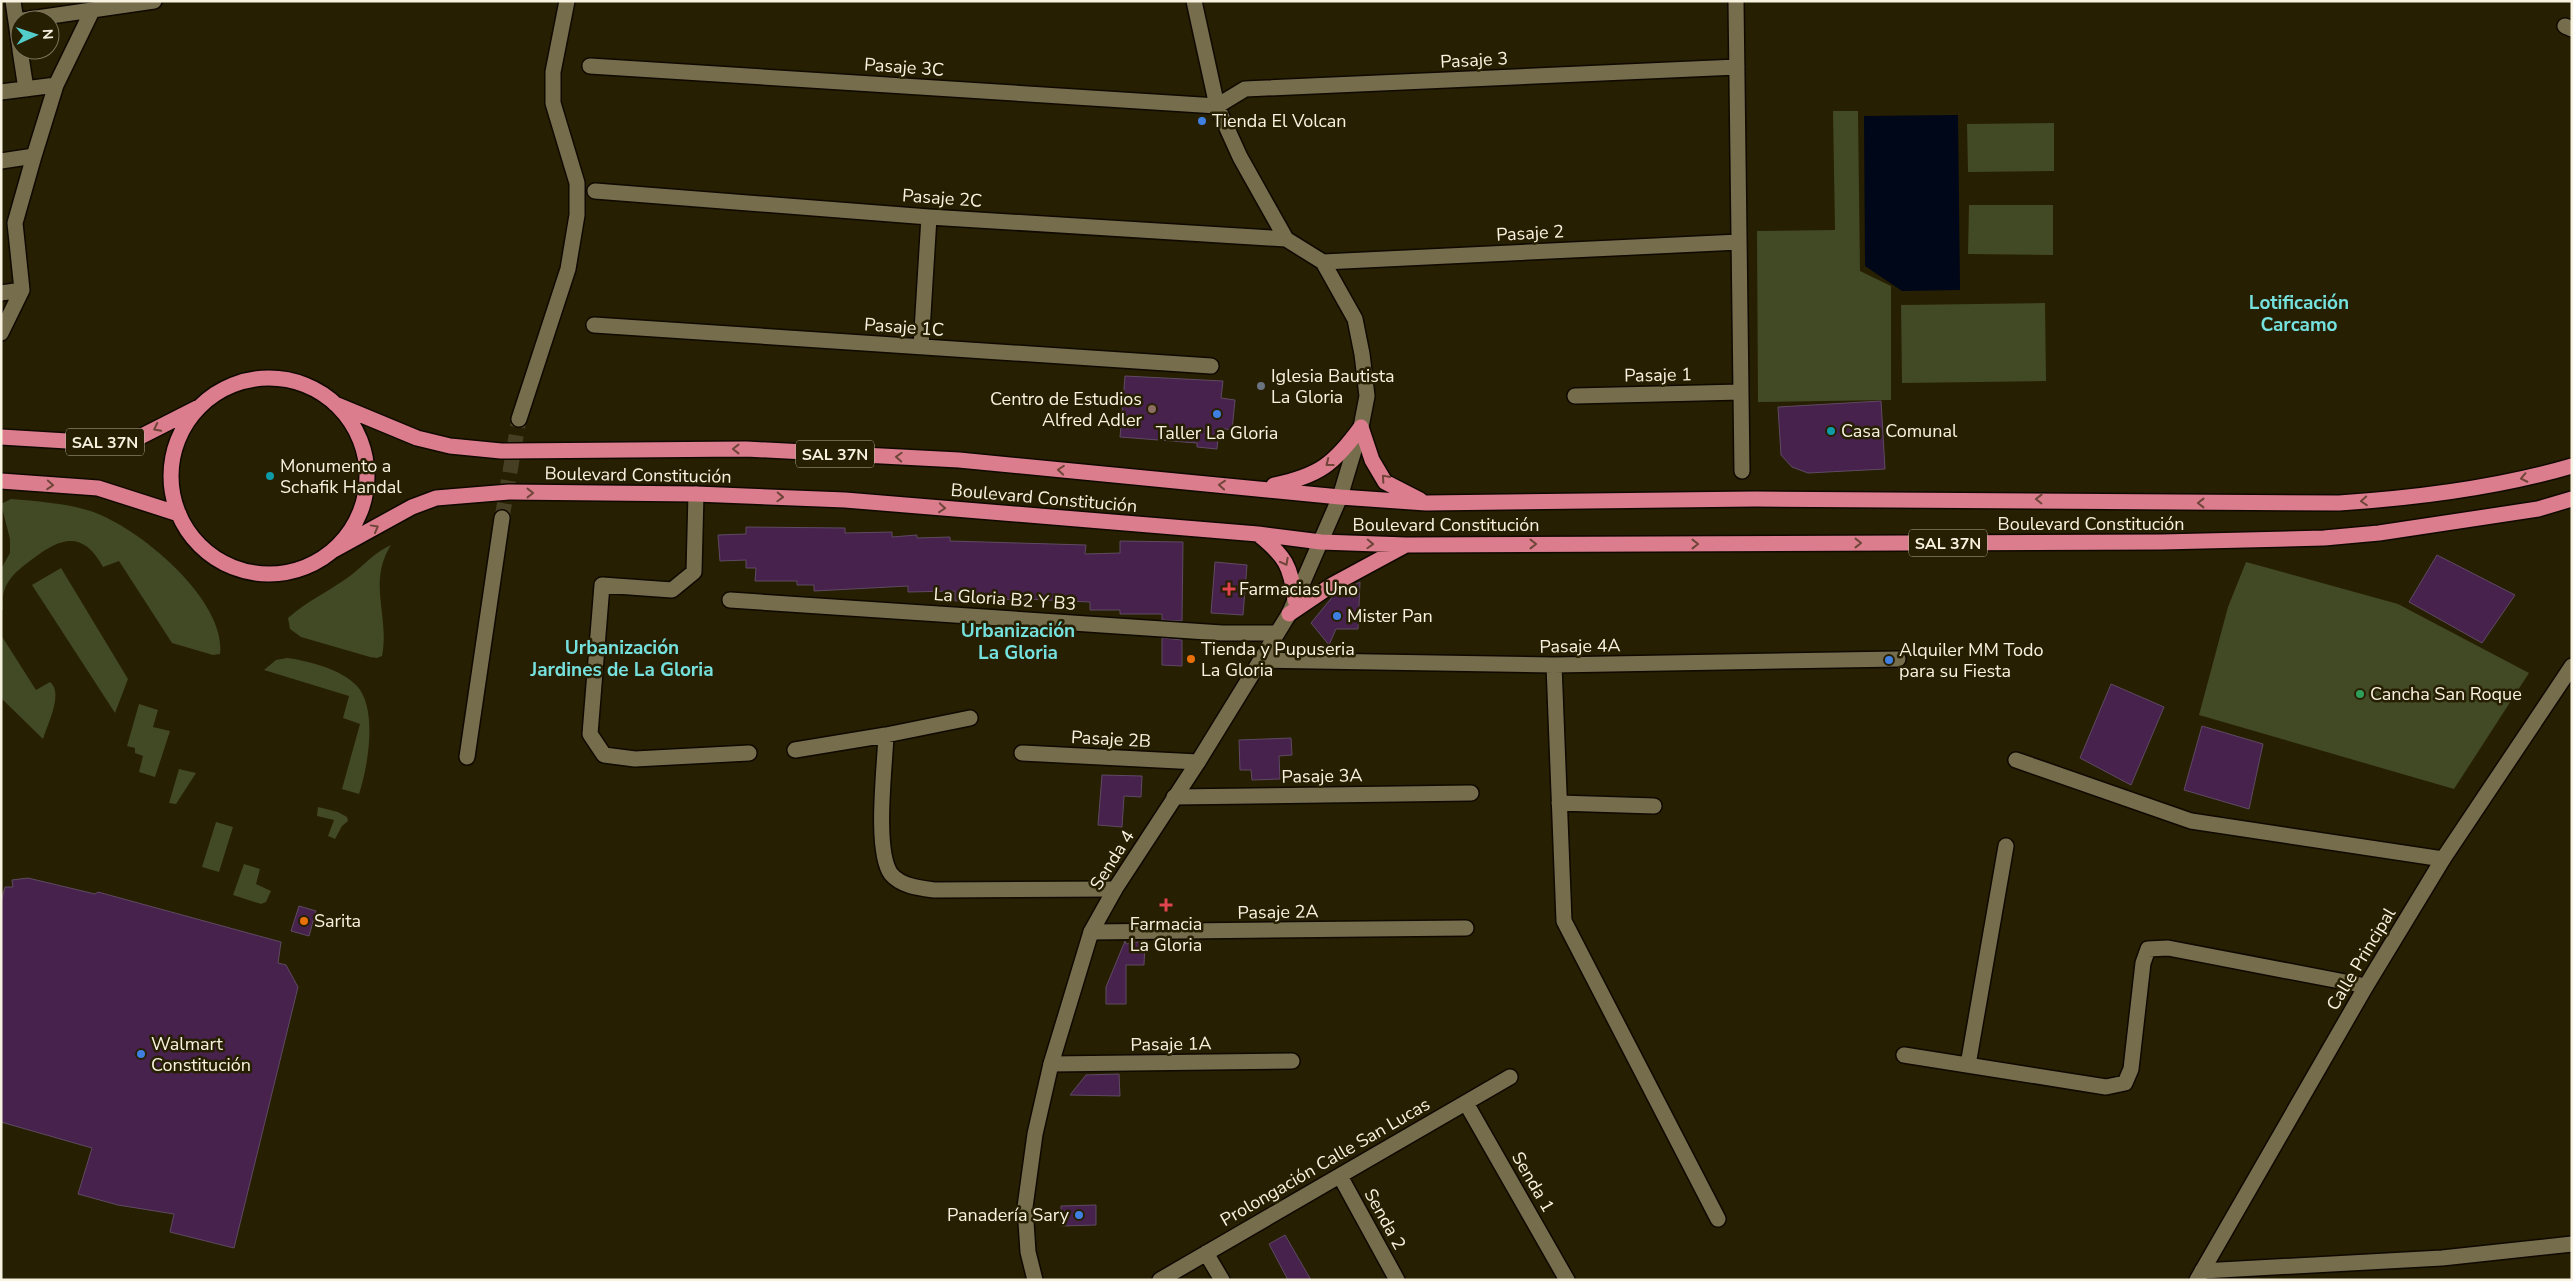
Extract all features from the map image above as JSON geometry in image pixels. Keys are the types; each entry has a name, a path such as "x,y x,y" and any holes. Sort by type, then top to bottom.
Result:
{"highway":[{"name":"SAL 37N","path":"1,437 100,443 138,438 200,406 231,386 267,378 304,384 318,391 335,404 356,430 364,451 367,473 365,495 358,516 347,535 332,551 314,564 294,571 270,574 245,572 222,562 206,552 193,537 179,514 171,480 173,457 180,435 200,406"},
{"name":"Boulevard Constitución","path":"335,404 417,438 450,446 493,450 746,449 959,460 1260,488 1340,498 1426,503 1880,499 2339,503 2468,488 2526,478 2572,466"},
{"path":"1260,488 1303,480 1319,471 1342,453 1361,427"},
{"path":"1361,427 1372,460 1385,482 1426,503"},
{"path":"1,481 98,488 179,514"},
{"name":"Boulevard Constitución","path":"332,551 412,507 436,498 508,492 696,494 845,500 1258,534 1322,542 1406,545 2151,542 2315,538 2388,532 2538,509 2572,499"},
{"path":"1258,534 1279,551 1292,576 1295,600"},
{"path":"1289,614 1332,585 1406,545"}],"street":[{"path":"60,15 154,1"},
{"path":"519,419 568,269 577,215 577,183 553,103 553,72 567,1"},
{"path":"1194,1 1217,106 1240,157 1286,239 1323,262"},
{"path":"1736,1 1742,471"},
{"path":"1,333 22,290 8,224 34,156 56,84 92,11"},
{"path":"22,60 26,89"},
{"name":"Pasaje 3C","path":"590,66 1217,106"},
{"name":"Pasaje 3","path":"1217,106 1245,89 1736,68"},
{"path":"1,92 56,84"},
{"path":"1,161 34,156"},
{"name":"Pasaje 2C","path":"595,192 1286,239"},
{"path":"921,348 928,216"},
{"name":"Pasaje 2","path":"1323,262 1739,242"},
{"name":"Senda 4","path":"1035,1280 1028,1252 1025,1207 1035,1134 1051,1064 1091,932 1115,889 1198,762 1289,614 1340,498 1361,427 1366,396 1362,354 1355,319 1323,262"},
{"path":"1,293 22,290"},
{"name":"Pasaje 1C","path":"594,325 1211,366"},
{"name":"Pasaje 1","path":"1575,396 1741,392"},
{"path":"696,494 694,572 672,590 602,585 590,734 604,754 635,759 749,753"},
{"path":"467,757 502,518"},
{"name":"La Gloria B2 Y B3","path":"730,600 1222,633 1277,634"},
{"name":"Pasaje 4A","path":"1261,660 1554,666 1898,659"},
{"path":"1554,666 1564,921 1718,1219"},
{"name":"Calle Principal","path":"2200,1275 2366,986 2443,859 2572,666"},
{"path":"795,750 886,735 970,718"},
{"path":"886,735 882,836 884,856 892,874 908,886 934,890 1115,889"},
{"name":"Pasaje 2B","path":"1022,753 1198,762"},
{"path":"2016,760 2191,821 2443,859"},
{"name":"Pasaje 3A","path":"1174,797 1471,793"},
{"path":"1559,803 1654,806"},
{"path":"1968,1065 2006,846"},
{"name":"Pasaje 2A","path":"1091,932 1466,928"},
{"path":"1904,1054 2106,1087 2125,1083 2131,1069 2143,963 2148,950 2168,948 2366,986"},
{"name":"Pasaje 1A","path":"1051,1064 1292,1061"},
{"name":"Prolongación Calle San Lucas","path":"1160,1280 1510,1077"},
{"name":"Senda 1","path":"1466,1103 1567,1280"},
{"name":"Senda 2","path":"1340,1176 1397,1280"},
{"path":"2200,1275 2327,1262 2442,1258 2572,1244"},
{"path":"1206,1253 1222,1280"}],"green space":[{"path":"1833,111 1858,111 1860,271 1891,286 1891,400 1758,402 1757,231 1835,230"},
{"path":"2054,123 2054,171 1968,172 1967,124"},
{"path":"1969,205 2053,205 2053,255 1968,254"},
{"path":"2045,303 2046,381 1902,383 1901,305"},
{"path":"11,499 59,504 87,510 129,530 152,547 174,566 209,610 218,633 220,654 213,655 172,643 119,561 103,567 88,548 72,541 54,545 15,573 6,585 3,609 1,611 1,569 10,553 10,539 1,504"},
{"path":"391,545 384,559 381,573 380,586 384,641 382,656 377,658 370,657 301,637 290,629 288,618 350,576 375,555"},
{"name":"Cancha San Roque","path":"2246,562 2398,604 2529,673 2454,789 2199,715 2228,607"},
{"path":"61,568 128,679 115,713 32,585"},
{"path":"1,635 36,690 50,682 54,687 55,701 43,739 1,698"},
{"path":"287,658 305,661 334,670 357,686 363,696 369,723 369,739 368,754 359,794 342,789 360,724 343,718 349,696 264,670 276,660"},
{"path":"139,704 158,710 153,727 170,731 155,777 139,772 143,756 135,753 135,748 127,746"},
{"path":"179,769 196,773 176,804 169,803"},
{"path":"318,807 338,812 347,817 348,821 342,826 335,839 328,836 334,820 317,816"},
{"path":"216,822 233,827 219,872 202,867"},
{"path":"244,864 260,869 256,884 271,891 266,902 261,904 233,895"}],"water":[{"path":"1958,115 1960,290 1902,291 1865,266 1864,116"}],"building":[{"path":"1125,376 1223,381 1221,398 1235,400 1232,430 1219,428 1217,449 1197,447 1197,443 1120,437"},
{"name":"Casa Comunal","path":"1881,401 1885,469 1808,473 1792,467 1781,455 1778,407"},
{"path":"746,527 845,528 845,533 892,532 892,537 917,535 917,538 950,537 950,541 1086,545 1085,554 1120,553 1120,541 1183,542 1182,621 1162,620 1162,614 1120,614 1120,610 1090,610 1090,602 1024,599 955,601 955,591 908,592 908,586 814,591 814,585 797,585 797,581 755,581 756,568 746,568 746,560 720,561 718,535 746,534"},
{"path":"2437,555 2515,595 2482,643 2409,602"},
{"name":"Farmacias Uno","path":"1215,562 1247,565 1243,615 1211,613"},
{"name":"Mister Pan","path":"1360,582 1358,629 1336,629 1329,645 1311,623 1334,595"},
{"path":"1162,638 1182,640 1182,666 1162,665"},
{"path":"2111,684 2164,707 2131,785 2080,758"},
{"path":"2202,726 2263,744 2249,809 2184,790"},
{"path":"1291,738 1292,755 1279,756 1280,779 1252,780 1251,770 1240,770 1239,740"},
{"path":"1102,775 1142,776 1141,797 1124,796 1122,827 1098,825"},
{"name":"Walmart Constitución","path":"28,878 95,894 98,892 281,942 278,963 286,965 298,987 234,1248 170,1232 174,1214 118,1205 78,1194 92,1148 1,1122 1,902 5,887 13,887 12,880"},
{"name":"Sarita","path":"299,906 316,911 309,936 291,931"},
{"path":"1125,941 1126,944 1145,941 1144,965 1126,965 1126,1004 1106,1004 1106,987"},
{"path":"1119,1074 1120,1096 1070,1095 1086,1075"},
{"name":"Panadería Sary","path":"1096,1205 1096,1225 1061,1226 1061,1206"},
{"path":"1285,1235 1311,1280 1288,1280 1269,1244"}],"tunnel":[{"path":"502,518 519,419"}],"place":[{"name":"Tienda El Volcan","path":"1202,121"},
{"name":"Iglesia Bautista La Gloria","path":"1261,386"},
{"name":"Centro de Estudios Alfred Adler","path":"1152,409"},
{"name":"Taller La Gloria","path":"1217,414"},
{"name":"Casa Comunal","path":"1831,431"},
{"name":"Monumento a Schafik Handal","path":"270,476"},
{"name":"Farmacias Uno","path":"1229,589"},
{"name":"Mister Pan","path":"1337,616"},
{"name":"Tienda y Pupuseria La Gloria","path":"1191,659"},
{"name":"Alquiler MM Todo para su Fiesta","path":"1889,660"},
{"name":"Cancha San Roque","path":"2360,694"},
{"name":"Farmacia La Gloria","path":"1166,905"},
{"name":"Sarita","path":"304,921"},
{"name":"Walmart Constitución","path":"141,1054"},
{"name":"Panadería Sary","path":"1079,1215"}],"district":[{"name":"Lotificación Carcamo","path":"2299,313"},
{"name":"Urbanización La Gloria","path":"1018,641"},
{"name":"Urbanización Jardines de La Gloria","path":"622,658"}]}
